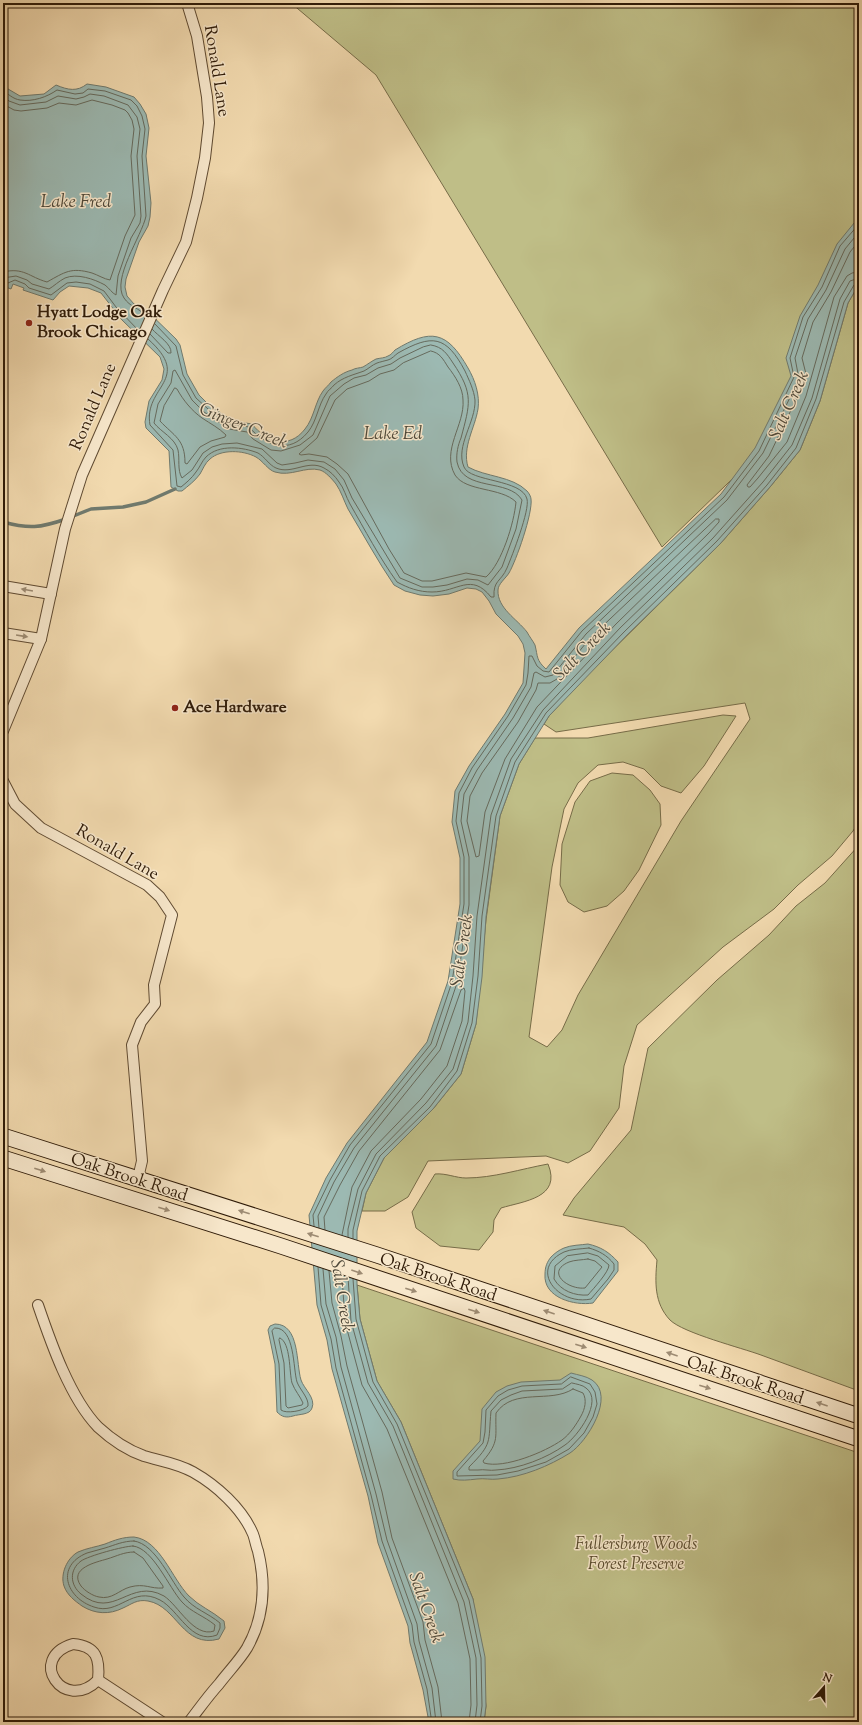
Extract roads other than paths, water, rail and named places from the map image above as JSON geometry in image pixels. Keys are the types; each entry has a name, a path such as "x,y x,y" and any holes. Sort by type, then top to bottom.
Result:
{"main road":[{"name":"Oak Brook Road","path":"3,1136 281,1224 859,1416"},
{"name":"Oak Brook Road","path":"3,1158 281,1246 379,1280 859,1438"}],"street":[{"name":"Ronald Lane","path":"3,731 41,639 65,529 82,475 157,304 186,242 200,185 209,123 207,97 197,36 187,3"},
{"path":"3,586 52,594"},
{"path":"3,633 41,639"},
{"name":"Ronald Lane","path":"3,781 15,804 41,828 147,886 160,897 172,915 154,985 155,1004 141,1022 132,1046 142,1161 138,1178"},
{"path":"38,1305 48,1334 68,1381 85,1410 98,1426 119,1444 136,1452 177,1465 206,1479 225,1495 253,1534 261,1564 263,1579 260,1615 254,1631 240,1658 189,1722"},
{"path":"73,1644 87,1646 97,1657 99,1665 98,1680 94,1684 79,1690 63,1688 57,1684 51,1672 53,1658 56,1653 67,1646 73,1644"},
{"path":"98,1680 162,1722"}],"water":[{"path":"87,84 106,87 134,97 146,114 149,128 146,156 151,203 150,217 148,226 139,242 126,279 125,287 127,296 134,304 143,307 176,339 180,345 187,374 199,395 210,406 233,421 252,424 271,439 278,441 292,440 299,436 308,425 323,391 331,382 343,373 363,367 376,359 387,357 395,350 419,338 428,336 437,337 445,340 453,346 473,378 478,398 478,409 468,445 468,467 514,482 527,491 531,497 531,506 520,548 509,573 501,583 498,590 504,608 527,632 535,645 539,661 546,669 579,628 721,494 755,448 791,376 786,358 800,316 818,285 837,244 859,217 859,284 848,303 820,401 800,450 720,544 627,635 549,716 519,764 500,816 486,917 482,977 476,1024 461,1074 433,1109 384,1158 366,1193 357,1231 357,1285 360,1319 377,1381 401,1422 473,1599 485,1657 486,1706 484,1722 427,1722 428,1717 423,1690 410,1643 408,1626 378,1543 368,1496 332,1369 327,1340 317,1305 309,1215 326,1178 347,1143 427,1042 448,981 460,904 460,858 452,822 455,791 469,766 505,714 523,683 525,653 523,644 518,636 496,614 482,592 476,589 467,588 449,594 433,596 420,595 405,591 394,585 348,509 338,487 327,474 320,470 309,469 292,473 275,472 256,457 239,452 226,452 220,453 210,459 205,464 198,477 182,491 178,491 171,487 169,451 146,428 145,422 149,401 162,380 164,369 160,357 122,320 101,293 88,288 69,286 60,292 53,300 23,290 24,288 13,284 11,289 3,286 3,86 20,96 44,94 56,85 64,88 76,89"},
{"path":"588,1244 601,1248 611,1255 618,1262 618,1271 593,1303 578,1303 562,1299 549,1289 546,1282 545,1271 547,1263 557,1252 562,1249 570,1246"},
{"path":"275,1324 283,1326 289,1330 296,1346 301,1380 311,1397 313,1404 311,1410 307,1413 286,1417 277,1412 275,1364 268,1330 270,1326"},
{"path":"571,1373 592,1380 599,1387 601,1397 600,1407 591,1429 577,1447 570,1453 553,1462 536,1470 517,1476 495,1479 453,1479 453,1471 480,1441 482,1409 496,1392 507,1386 521,1382 560,1380"},
{"path":"134,1537 151,1545 165,1561 189,1596 224,1621 225,1628 219,1639 207,1640 197,1638 188,1633 166,1610 158,1604 148,1601 138,1601 113,1612 102,1613 87,1609 69,1595 64,1586 63,1576 65,1567 74,1555 78,1552 119,1539"}],"waterway":[{"path":"71,517 91,509 123,507 146,502 175,489"},
{"path":"3,522 20,526 41,526 66,519"}],"place":[{"name":"Hyatt Lodge Oak Brook Chicago","path":"29,323"},
{"name":"Ace Hardware","path":"175,708"}],"water label":[{"name":"Lake Fred","path":"76,203"},
{"name":"Salt Creek","path":"790,406"},
{"name":"Ginger Creek","path":"243,427"},
{"name":"Lake Ed","path":"393,435"},
{"name":"Salt Creek","path":"583,652"},
{"name":"Salt Creek","path":"463,951"},
{"name":"Salt Creek","path":"341,1296"},
{"name":"Salt Creek","path":"425,1608"}],"park label":[{"name":"Fullersburg Woods Forest Preserve","path":"636,1555"}]}
